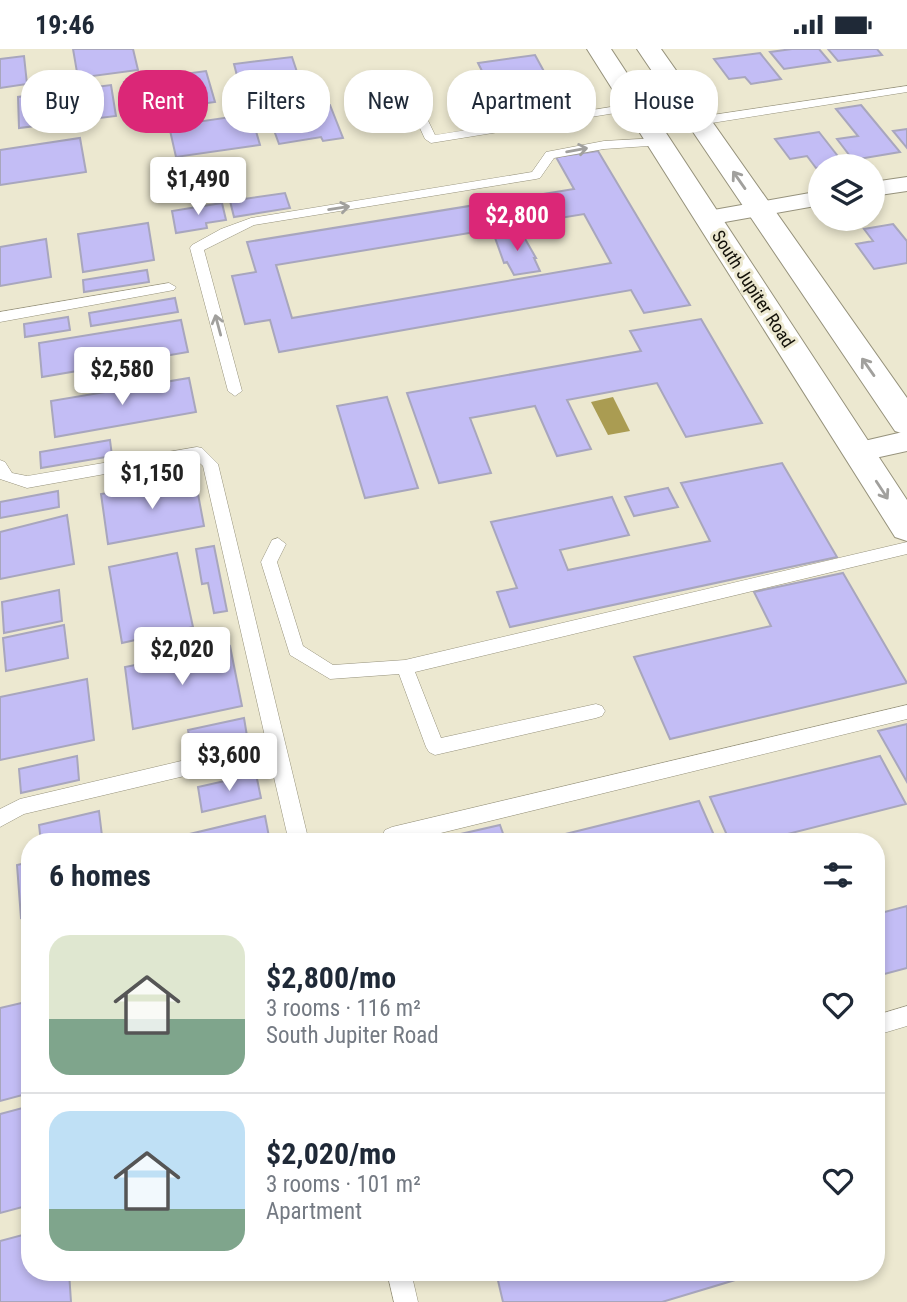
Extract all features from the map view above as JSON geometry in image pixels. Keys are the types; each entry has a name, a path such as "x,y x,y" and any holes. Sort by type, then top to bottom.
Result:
{"main road":[{"name":"South Jupiter Road","path":"599,49 612,70"},
{"path":"649,49 664,70"},
{"name":"South Jupiter Road","path":"653,133 907,528"},
{"path":"707,133 907,423"}],"street":[{"path":"599,49 607,49"},
{"path":"885,187 907,184"},
{"path":"708,218 808,200"},
{"path":"857,452 907,442"}],"lane":[{"path":"718,118 907,89"},
{"path":"427,133 430,139 610,111"},
{"path":"235,391 197,248 251,222 536,175 550,155 604,145 659,142"},
{"path":"0,317 169,287"},
{"path":"0,466 7,477 27,482 197,452 210,464 297,833"},
{"path":"278,544 269,562 296,650 330,672 405,667 907,548"},
{"path":"405,667 435,747 596,711"},
{"path":"404,833 907,712"},
{"path":"0,819 20,807 277,746"},
{"path":"885,1023 907,1016"},
{"path":"401,1281 406,1302"}],"shaded area":[{"path":"613,397 630,431 608,435 591,402"}],"building":[{"path":"73,49 133,49 138,70 118,70 118,73 104,75 104,70 77,70"},
{"path":"819,49 830,62 784,69 770,52"},
{"path":"828,49 877,49 882,55 838,61"},
{"path":"760,53 781,79 751,84 745,77 729,79 714,59"},
{"path":"535,55 543,70 482,70 478,63"},
{"path":"24,56 26,70 21,70 21,85 0,88 0,59"},
{"path":"292,57 296,70 236,70 234,64"},
{"path":"208,78 215,102 208,103"},
{"path":"111,85 116,116 104,117 104,86"},
{"path":"18,97 21,97 19,128"},
{"path":"330,105 343,138 323,141 321,137 279,144 275,133 330,133"},
{"path":"861,105 900,152 848,154 837,139 858,136 836,109"},
{"path":"222,118 222,133 257,133 260,145 176,157 171,133 208,133 208,120"},
{"path":"907,129 907,148 893,131"},
{"path":"819,132 836,154 808,154 808,157 790,159 775,139"},
{"path":"80,138 86,172 0,185 0,150"},
{"path":"598,151 690,305 644,313 631,290 279,352 270,320 245,324 232,276 256,272 247,242 574,189 556,157","holes":["584,214 611,263 292,318 276,265"]},
{"path":"285,193 290,208 234,217 230,201"},
{"path":"222,203 226,220 206,223 207,228 176,233 172,211"},
{"path":"148,223 154,260 83,272 78,234"},
{"path":"893,224 907,241 907,263 874,269 856,244 873,241 866,231 885,231 885,225"},
{"path":"520,230 536,258 540,271 514,275 507,262 504,263 494,235"},
{"path":"46,239 51,277 0,286 0,247"},
{"path":"147,270 149,282 84,292 83,280"},
{"path":"175,298 178,312 91,326 89,313"},
{"path":"68,317 70,330 25,337 24,324"},
{"path":"701,319 762,423 686,437 657,383 567,400 591,449 557,456 535,406 470,418 491,473 439,483 407,393 641,351 630,331"},
{"path":"181,320 188,352 42,377 39,343"},
{"path":"189,378 196,412 55,437 51,401"},
{"path":"387,397 418,488 365,498 337,406"},
{"path":"110,440 112,456 41,468 40,452"},
{"path":"782,463 837,557 510,627 497,592 517,588 491,522 612,497 629,535 560,550 568,570 710,541 681,483"},
{"path":"195,478 204,526 108,544 101,494"},
{"path":"668,488 678,507 634,516 625,497"},
{"path":"58,491 59,507 0,518 0,502"},
{"path":"67,515 74,564 0,579 0,532"},
{"path":"214,546 227,611 214,613 208,583 202,584 196,549"},
{"path":"177,553 193,627 122,643 109,567"},
{"path":"843,573 907,683 670,739 634,657 771,626 754,592"},
{"path":"59,590 62,621 4,633 2,602"},
{"path":"64,625 68,658 6,671 3,638"},
{"path":"230,646 242,706 133,729 125,667"},
{"path":"87,679 94,740 0,760 0,697"},
{"path":"244,718 248,742 192,754 188,730"},
{"path":"907,724 907,782 878,731"},
{"path":"77,756 79,780 21,793 19,769"},
{"path":"880,756 906,804 792,833 726,833 710,797"},
{"path":"256,774 261,798 202,812 198,787"},
{"path":"699,801 713,833 569,833"},
{"path":"99,811 102,833 40,833 39,825"},
{"path":"265,816 268,833 194,833"},
{"path":"500,825 503,833 465,833"},
{"path":"21,864 21,918 17,865"},
{"path":"907,906 907,968 885,974 885,912"},
{"path":"21,1003 21,1095 0,1101 0,1008"},
{"path":"21,1108 21,1207 0,1213 0,1114"},
{"path":"21,1235 21,1281 70,1281 71,1302 0,1302 0,1241"},
{"path":"498,1281 732,1281 662,1302 503,1302"}]}
